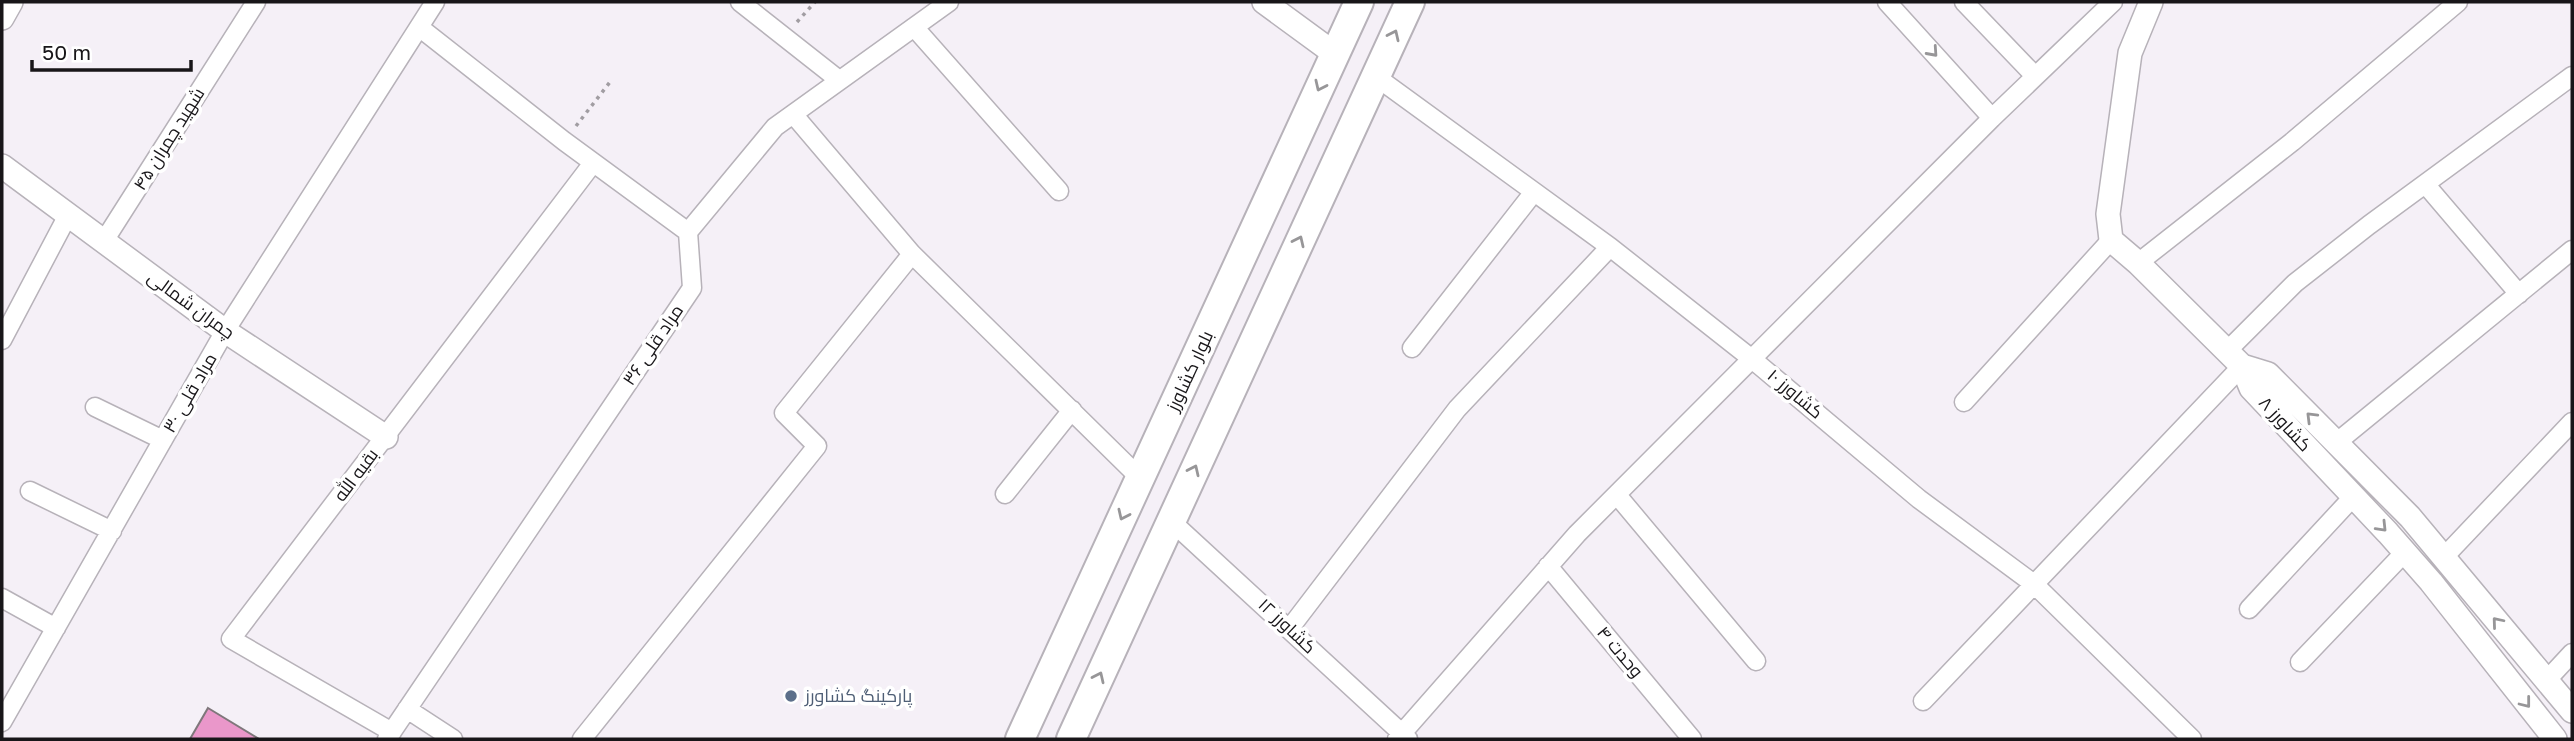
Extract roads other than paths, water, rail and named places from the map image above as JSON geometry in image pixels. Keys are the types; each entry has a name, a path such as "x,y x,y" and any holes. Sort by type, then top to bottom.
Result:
{"main road":[{"name":"بلوار کشاورز","path":"1020,739 1359,2"},
{"path":"1071,739 1409,2"},
{"path":"1235,273 1276,292"}],"street":[{"path":"2,18 11,2"},
{"name":"شهید چمران ۴۵","path":"104,241 256,2"},
{"name":"مراد قلی ۳۰","path":"2,722 225,331 435,2"},
{"path":"740,2 839,80"},
{"path":"419,27 564,141 688,232 775,127 949,2"},
{"path":"1264,2 1335,54"},
{"path":"1887,2 1992,118"},
{"path":"1964,2 2035,76"},
{"path":"1403,737 1548,566 1992,118 2113,2"},
{"path":"1964,402 2111,240 2108,214 2130,53 2151,2"},
{"path":"2138,263 2292,142 2458,2"},
{"path":"914,27 1059,191"},
{"name":"کشاورز ۱۰","path":"1375,76 1610,247 1752,359 1919,499 2034,584 2181,736"},
{"path":"1923,701 2034,584 2234,359 2295,283 2369,225 2572,76"},
{"path":"793,114 912,254 1140,478"},
{"name":"بقیه الله","path":"389,735 231,639 593,163"},
{"name":"چمران شمالی","path":"2,166 225,331 386,437"},
{"path":"2426,184 2519,294"},
{"path":"1412,348 1534,192"},
{"path":"2,340 68,215"},
{"name":"مراد قلی ۳۶","path":"389,735 692,288 688,232"},
{"name":"کشاورز ۸","path":"2111,240 2138,263 2234,359 2251,388 2405,552 2555,739"},
{"path":"1290,628 1457,409 1610,247"},
{"path":"2317,458 2572,250"},
{"path":"582,739 817,446 784,413 912,254"},
{"path":"2234,359 2268,373 2410,517 2572,712"},
{"path":"94,407 163,440"},
{"path":"1005,494 1072,410"},
{"path":"2444,557 2572,422"},
{"path":"30,491 112,531"},
{"path":"1617,495 1756,661"},
{"path":"2249,609 2353,497"},
{"name":"کشاورز ۱۲","path":"1171,521 1290,628 1403,737"},
{"path":"2300,662 2405,552"},
{"name":"وحدت ۴","path":"1548,566 1692,739"},
{"path":"2,598 56,628"},
{"path":"2546,681 2572,653"},
{"path":"407,709 453,739"}],"place":[{"name":"پارکینگ کشاورز","path":"791,696"}]}
